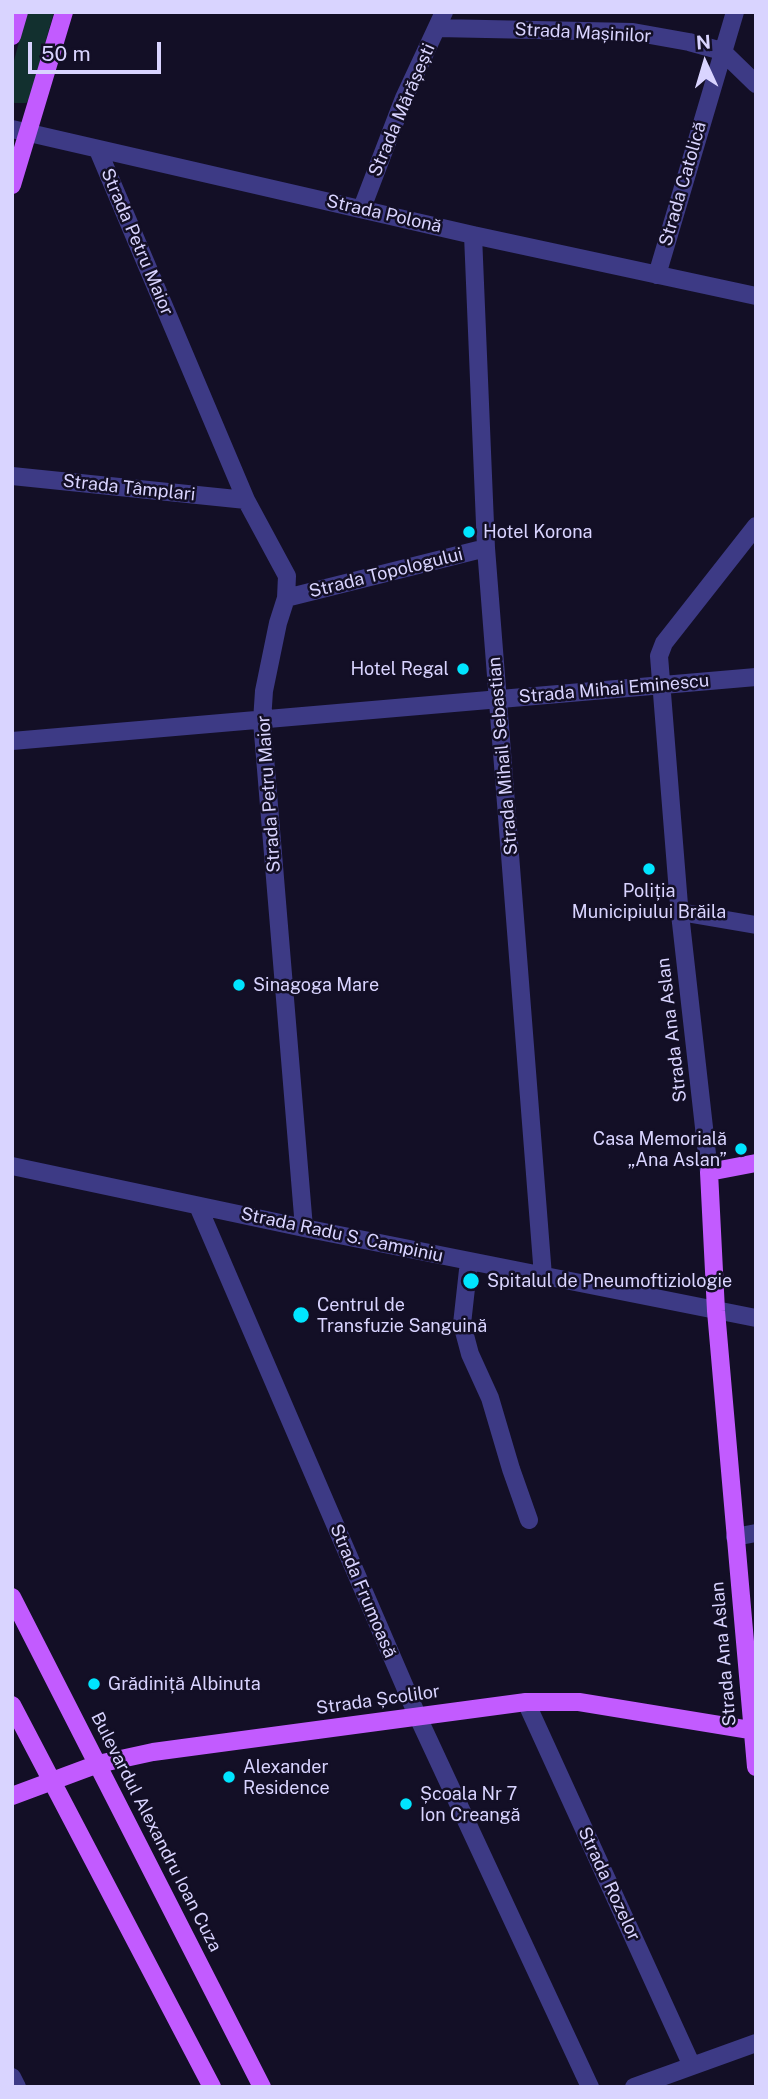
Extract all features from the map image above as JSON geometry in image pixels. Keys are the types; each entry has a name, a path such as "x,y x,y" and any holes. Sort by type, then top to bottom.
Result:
{"main road":[{"path":"12,36 19,12"},
{"path":"12,185 20,131 64,12"},
{"path":"709,1172 756,1163"},
{"name":"Strada Ana Aslan","path":"709,1172 716,1311 756,1767"},
{"name":"Bulevardul Alexandru Ioan Cuza","path":"12,1597 262,2087"},
{"name":"Strada Școlilor","path":"12,1797 98,1764 153,1752 526,1702 579,1702 754,1731"},
{"path":"12,1705 127,1920 212,2087"}],"street":[{"name":"Strada Catolică","path":"657,275 735,12"},
{"name":"Strada Mașinilor","path":"440,20 634,32 689,42 722,51 756,84"},
{"name":"Strada Mărășești","path":"362,208 404,98 440,20"},
{"name":"Strada Polonă","path":"20,131 473,235 756,296"},
{"name":"Strada Petru Maior","path":"98,150 246,500 283,565 288,582 264,691 262,721 304,1228"},
{"name":"Strada Mihail Sebastian","path":"473,235 486,548 543,1276"},
{"name":"Strada Tâmplari","path":"12,476 246,500"},
{"name":"Strada Ana Aslan","path":"709,1172 680,912 659,656 664,643 756,526"},
{"name":"Strada Topologului","path":"286,598 486,548"},
{"name":"Strada Mihai Eminescu","path":"12,741 756,677"},
{"path":"680,912 756,925"},
{"name":"Strada Radu S. Campiniu","path":"12,1166 304,1228 756,1318"},
{"name":"Strada Frumoasă","path":"198,1206 417,1715 590,2087"},
{"path":"469,1261 462,1324 470,1354 490,1398 529,1520"},
{"path":"735,1537 756,1533"},
{"name":"Strada Rozelor","path":"526,1702 692,2066"},
{"path":"634,2087 756,2043"},
{"path":"12,2077 17,2087"}],"green space":[{"path":"27,12 54,12 29,100 26,103 15,103 12,102 12,68"}],"place":[{"name":"Hotel Korona","path":"469,532"},
{"name":"Hotel Regal","path":"463,669"},
{"name":"Poliția Municipiului Brăila","path":"649,869"},
{"name":"Sinagoga Mare","path":"239,985"},
{"name":"Casa Memorială „Ana Aslan”","path":"741,1149"},
{"name":"Spitalul de Pneumoftiziologie","path":"471,1281"},
{"name":"Centrul de Transfuzie Sanguină","path":"301,1315"},
{"name":"Grădiniță Albinuta","path":"94,1684"},
{"name":"Alexander Residence","path":"229,1777"},
{"name":"Școala Nr 7 Ion Creangă","path":"406,1804"}]}
